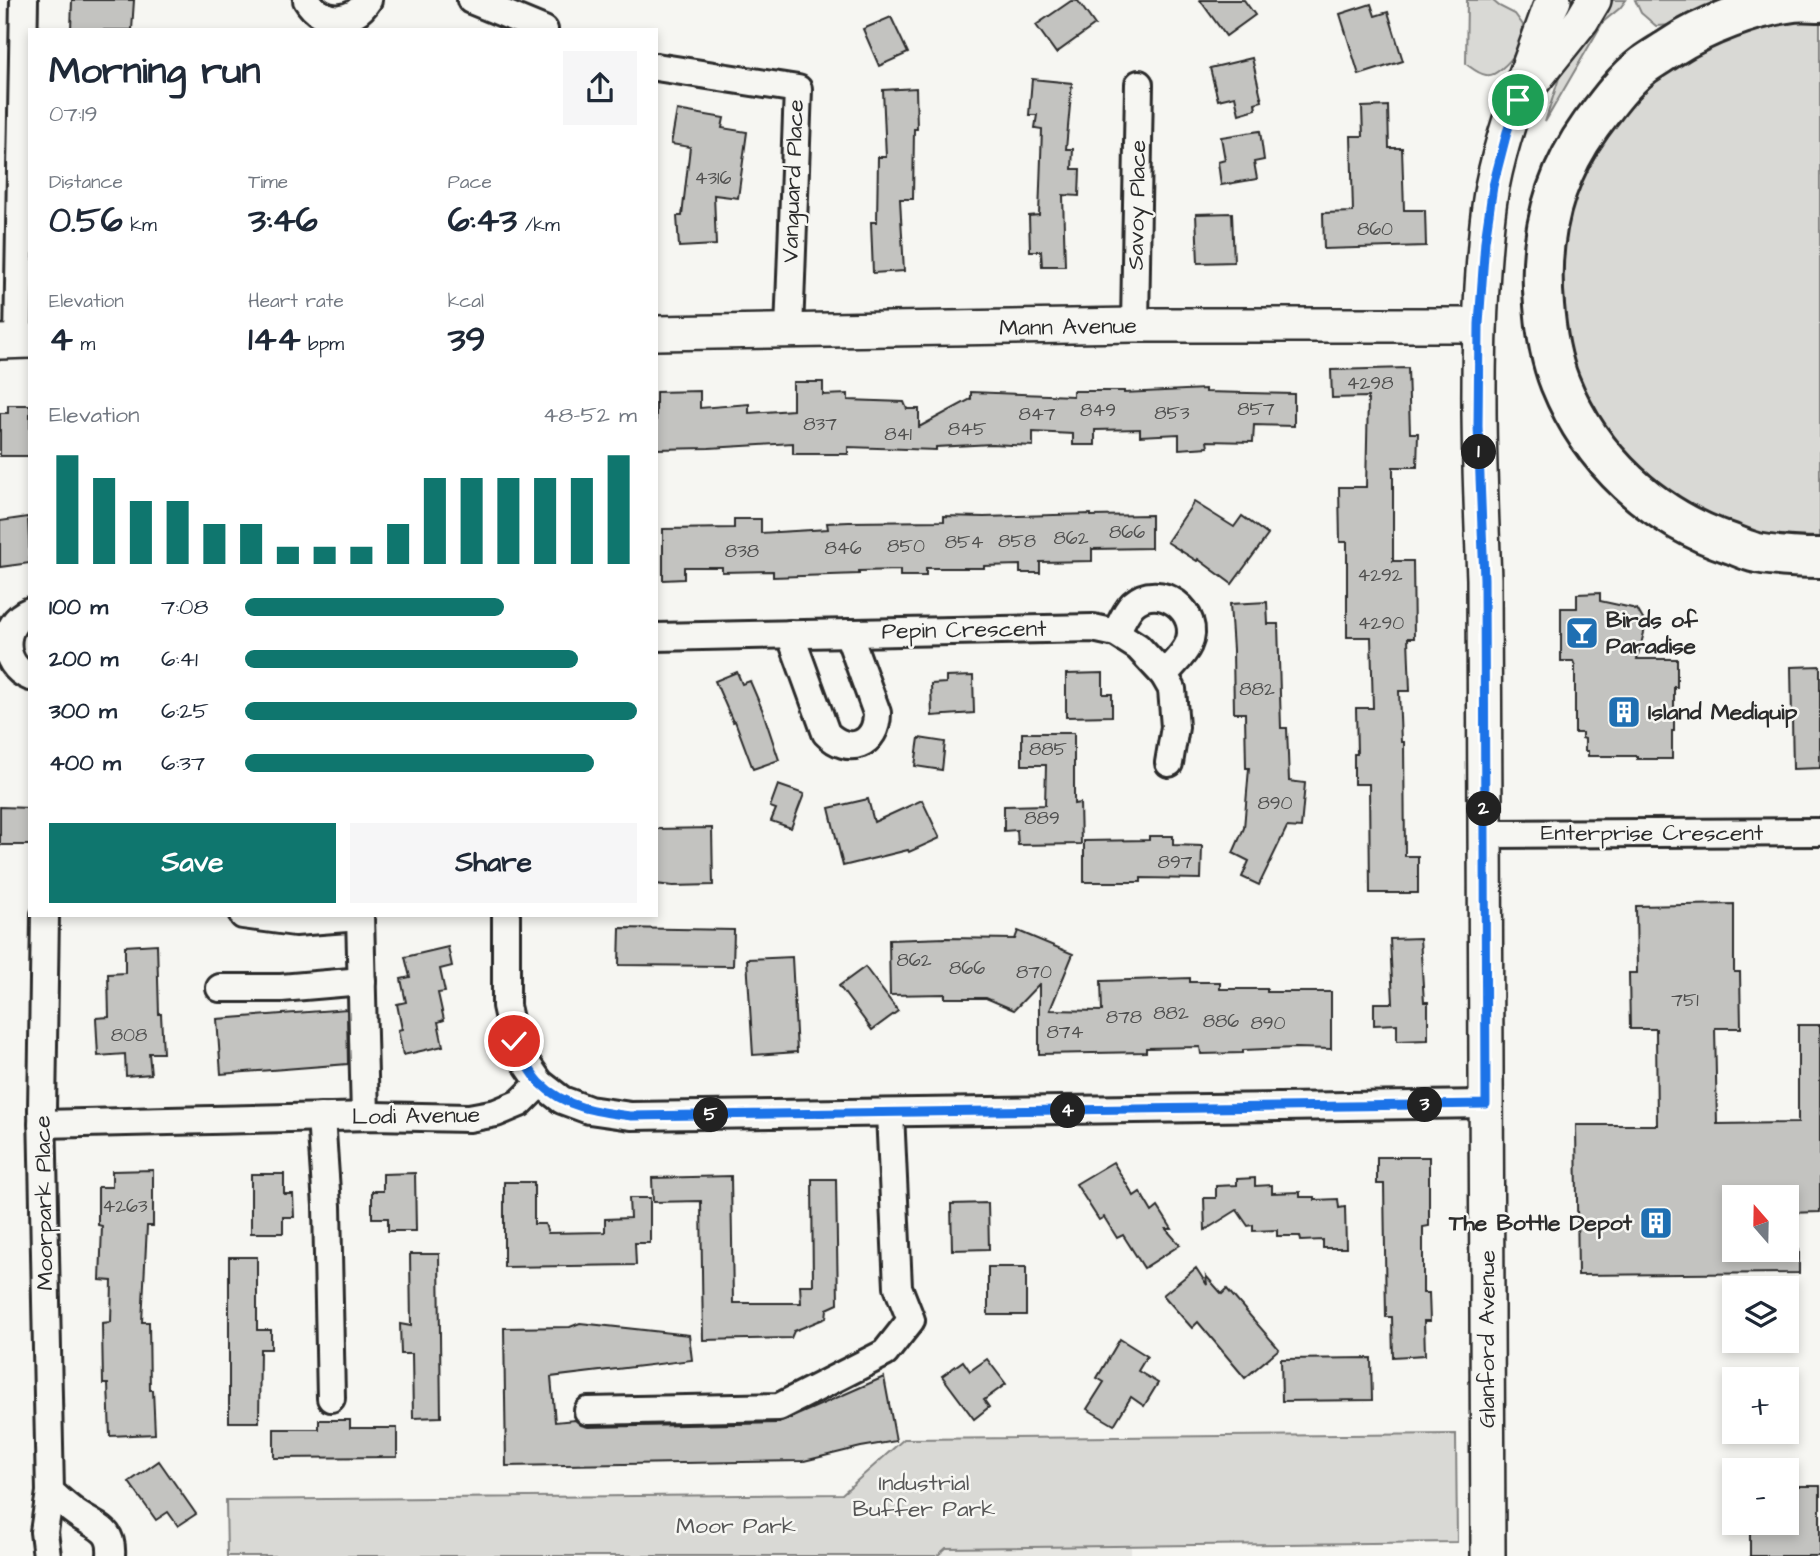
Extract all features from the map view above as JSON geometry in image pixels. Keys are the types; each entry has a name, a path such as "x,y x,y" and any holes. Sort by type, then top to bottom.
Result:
{"highway":[{"path":"1820,2 1794,2 1739,16 1691,34 1642,67 1608,102 1578,144 1558,187 1545,232 1541,282 1546,333 1559,382 1584,430 1615,471 1648,500 1678,521 1713,538 1756,552 1794,558 1820,558"}],"main road":[{"path":"1518,100 1582,20 1594,0"},
{"name":"Glanford Avenue","path":"1488,1556 1484,579 1478,426 1479,324 1485,241 1493,186 1545,3"},
{"name":"Mann Avenue","path":"658,333 1479,324"}],"street":[{"path":"16,341 24,0"},
{"path":"307,0 317,13 341,19 363,8 368,0"},
{"path":"471,0 539,28"},
{"name":"Vanguard Place","path":"658,67 798,89 789,331"},
{"name":"Savoy Place","path":"1135,326 1139,84"},
{"path":"1116,633 1125,614 1135,602 1148,597 1163,596 1177,602 1187,613 1191,627 1189,642 1182,655 1164,675"},
{"path":"28,612 12,625 6,638 7,653 14,666 28,677"},
{"name":"Pepin Crescent","path":"658,637 1093,628 1116,633 1138,647 1164,675 1172,689 1175,727 1169,763"},
{"path":"790,634 826,733 834,741 854,745 873,734 877,713 848,633"},
{"name":"Enterprise Crescent","path":"1485,834 1820,832"},
{"name":"Moorpark Place","path":"45,917 42,1124 50,1492 44,1532 47,1556"},
{"path":"258,917 295,922 349,917"},
{"path":"360,917 365,1116"},
{"path":"506,917 506,1006 514,1041 540,1083 562,1100 589,1110 631,1116 1486,1104"},
{"path":"220,988 281,988 362,981"},
{"name":"Lodi Avenue","path":"42,1124 365,1116 470,1118 496,1114 520,1103 540,1083"},
{"path":"588,1411 779,1407 885,1353 911,1320 898,1287 890,1113"},
{"path":"321,1117 327,1206 331,1398"},
{"path":"50,1492 81,1517 99,1525 109,1538 111,1556"}],"shaded area":[{"path":"1131,1546 1131,1556 937,1556 946,1548"}],"green space":[{"path":"1467,0 1492,0 1515,14 1523,25 1514,55 1492,75 1480,73 1466,64"},
{"path":"1601,0 1626,0 1603,22 1545,122 1559,78 1582,29"},
{"path":"1635,0 1737,0 1674,25 1656,26 1641,13"},
{"path":"1820,19 1820,543 1765,540 1681,508 1624,462 1577,392 1557,313 1558,241 1572,187 1597,137 1637,94 1680,62 1730,37 1766,26"},
{"name":"Industrial Buffer Park","path":"1456,1434 1457,1542 946,1548 937,1556 227,1556 226,1500 842,1494 904,1439"}],"building":[{"path":"72,0 134,0 132,28 71,28"},
{"path":"1200,0 1244,0 1255,15 1226,36"},
{"path":"1071,1 1078,1 1095,25 1056,53 1036,25"},
{"path":"1371,4 1375,16 1388,12 1403,61 1359,75 1340,14"},
{"path":"891,17 908,53 879,66 863,29"},
{"path":"1252,58 1262,101 1255,103 1256,109 1239,114 1235,96 1218,100 1210,68"},
{"path":"1032,79 1072,83 1066,149 1073,149 1072,169 1080,169 1079,196 1063,195 1065,266 1042,266 1041,251 1030,251 1029,216 1039,215 1042,129 1035,128 1037,115 1029,115"},
{"path":"916,88 917,129 914,129 913,199 900,199 904,271 873,273 871,222 877,222 878,157 886,157 883,90"},
{"path":"1388,106 1389,148 1402,148 1404,210 1425,210 1426,246 1324,249 1323,213 1353,212 1351,136 1363,136 1362,107"},
{"path":"677,110 724,118 722,128 747,132 738,198 714,195 716,245 679,247 677,216 682,216 690,147 671,144"},
{"path":"1260,131 1264,160 1254,162 1257,179 1221,185 1218,162 1225,160 1221,137"},
{"path":"1232,213 1234,262 1198,263 1196,214"},
{"path":"1408,368 1410,433 1418,433 1417,467 1393,467 1393,561 1413,561 1414,638 1408,638 1410,691 1399,691 1401,742 1404,742 1405,856 1418,856 1418,893 1370,893 1369,784 1354,784 1354,754 1357,754 1356,708 1373,708 1371,637 1347,637 1347,542 1340,542 1339,487 1366,487 1368,397 1332,398 1331,370"},
{"path":"793,382 823,382 823,395 848,394 848,400 904,402 907,409 919,409 919,427 971,399 971,392 1073,396 1073,391 1124,393 1205,389 1205,392 1294,394 1294,426 1254,425 1253,442 1207,441 1208,447 1179,449 1179,434 1140,436 1140,429 1095,430 1095,445 1073,445 1073,434 1033,432 1033,446 992,444 936,447 936,450 848,447 848,454 793,454 793,443 658,449 658,392 700,391 700,408 749,404 749,413 793,410"},
{"path":"8,405 28,405 28,456 0,456 0,413 8,413"},
{"path":"1194,502 1234,527 1242,516 1268,535 1232,584 1198,559 1197,561 1167,542"},
{"path":"1151,515 1151,548 1092,549 1092,561 1040,562 1040,573 1020,573 1020,565 926,568 926,576 900,576 900,570 773,577 773,571 722,572 722,567 684,567 684,579 663,580 663,529 734,528 734,519 761,519 761,533 828,529 827,523 944,521 944,516"},
{"path":"28,517 28,563 0,567 0,521"},
{"path":"1600,593 1600,601 1637,609 1644,621 1645,629 1637,659 1677,659 1672,759 1588,756 1582,733 1575,733 1575,666 1573,661 1561,661 1561,608 1577,608 1577,594"},
{"path":"1267,602 1268,624 1278,624 1281,728 1287,728 1289,781 1305,783 1301,828 1287,827 1259,885 1242,877 1249,861 1233,853 1244,828 1249,768 1246,768 1245,713 1234,713 1230,604"},
{"path":"1820,666 1820,768 1793,769 1791,667"},
{"path":"737,672 742,684 750,681 779,760 753,769 735,721 733,722 715,681"},
{"path":"1103,673 1103,694 1112,694 1112,716 1066,717 1066,674"},
{"path":"973,676 974,713 932,716 931,684 946,683 946,677"},
{"path":"1022,733 1074,733 1074,804 1080,803 1081,844 1018,845 1017,830 1004,831 1004,806 1045,805 1046,765 1022,765"},
{"path":"919,738 945,742 942,770 915,766"},
{"path":"778,785 804,794 791,828 771,821 776,809 770,807"},
{"path":"868,799 874,822 922,800 940,838 909,852 908,850 843,866 829,808"},
{"path":"0,807 28,808 28,845 0,845"},
{"path":"712,828 713,885 658,884 658,829"},
{"path":"1149,836 1173,836 1173,845 1202,846 1201,879 1141,878 1141,882 1084,882 1084,841 1149,840"},
{"path":"1734,904 1734,972 1740,972 1741,1028 1715,1028 1717,1124 1798,1123 1798,1025 1820,1025 1820,1212 1799,1213 1799,1185 1722,1185 1722,1262 1799,1262 1799,1273 1578,1275 1576,1125 1657,1125 1656,1029 1630,1029 1629,973 1637,973 1636,906"},
{"path":"620,928 734,930 733,966 619,965"},
{"path":"1018,931 1073,954 1050,1010 1102,1011 1101,981 1190,978 1190,982 1220,982 1220,989 1331,992 1331,1049 1243,1050 1243,1053 1201,1054 1200,1047 1146,1048 1146,1052 1039,1054 1039,984 1014,1010 986,998 945,998 945,994 890,995 889,940 1015,939"},
{"path":"1420,938 1424,1002 1428,1002 1428,1040 1397,1041 1397,1024 1374,1025 1374,1003 1393,1003 1390,939"},
{"path":"157,944 163,1053 149,1053 151,1074 126,1076 125,1054 98,1056 96,1018 109,1017 108,974 125,973 125,946"},
{"path":"448,947 452,966 440,969 445,992 438,993 444,1020 438,1022 443,1046 403,1055 397,1004 406,1002 401,979 410,977 405,957"},
{"path":"792,957 797,1052 753,1055 747,959"},
{"path":"865,967 898,1011 872,1030 839,986"},
{"path":"347,1009 348,1064 221,1074 217,1019"},
{"path":"1377,1157 1429,1157 1429,1226 1423,1227 1423,1293 1429,1293 1430,1321 1424,1321 1425,1355 1393,1357 1392,1317 1386,1317 1384,1184 1377,1184"},
{"path":"1113,1162 1134,1196 1140,1192 1152,1212 1158,1207 1172,1229 1166,1229 1180,1245 1144,1268 1123,1235 1117,1238 1104,1217 1099,1220 1076,1184"},
{"path":"153,1170 153,1226 147,1226 142,1322 149,1322 150,1390 153,1390 155,1434 110,1436 108,1384 103,1384 102,1323 111,1322 112,1281 100,1280 102,1226 98,1225 98,1187 112,1187 112,1171"},
{"path":"415,1173 416,1231 388,1231 388,1218 372,1218 372,1191 383,1191 383,1174"},
{"path":"251,1174 284,1174 284,1194 293,1194 294,1217 283,1217 283,1233 251,1233"},
{"path":"731,1176 733,1303 801,1303 800,1285 813,1285 812,1179 836,1179 838,1304 827,1309 826,1318 794,1331 791,1338 703,1340 701,1201 653,1202 652,1178"},
{"path":"1255,1178 1255,1186 1272,1185 1272,1193 1300,1192 1300,1197 1315,1197 1315,1200 1338,1199 1339,1208 1345,1207 1346,1248 1323,1248 1323,1240 1301,1241 1300,1236 1277,1236 1277,1230 1253,1231 1253,1225 1248,1226 1237,1210 1205,1230 1204,1198 1216,1198 1216,1186 1237,1185 1237,1179"},
{"path":"504,1182 534,1182 534,1224 545,1224 548,1233 605,1232 605,1219 630,1218 629,1198 650,1198 650,1243 635,1243 636,1265 504,1267"},
{"path":"988,1203 989,1249 952,1250 951,1204"},
{"path":"410,1254 439,1254 441,1417 413,1418 412,1354 401,1354 400,1324 411,1326"},
{"path":"229,1257 257,1257 257,1330 271,1330 271,1349 260,1349 259,1422 229,1422"},
{"path":"988,1267 1026,1267 1026,1315 988,1315"},
{"path":"1196,1268 1207,1285 1206,1276 1222,1294 1227,1289 1279,1349 1245,1378 1198,1322 1192,1328 1163,1295"},
{"path":"580,1323 689,1335 692,1360 551,1377 555,1422 575,1420 588,1427 779,1423 884,1377 896,1441 804,1461 506,1466 504,1328 570,1327"},
{"path":"1120,1339 1147,1356 1138,1371 1158,1383 1144,1406 1131,1397 1114,1425 1087,1409 1104,1382 1097,1378"},
{"path":"1371,1358 1372,1400 1282,1401 1281,1359"},
{"path":"987,1359 1006,1384 984,1400 989,1407 974,1419 942,1376 963,1361 970,1371"},
{"path":"319,1420 350,1420 350,1428 397,1428 397,1457 274,1458 274,1429 319,1429"},
{"path":"159,1461 196,1514 178,1526 168,1512 156,1520 129,1482"},
{"path":"1799,1486 1820,1486 1820,1556 1750,1556 1750,1535 1799,1535"}],"place":[{"name":"Birds of Paradise","path":"1582,633"},
{"name":"Island Mediquip","path":"1624,712"},
{"name":"The Bottle Depot","path":"1656,1223"}],"route":[{"path":"514,1041 540,1083 562,1100 589,1110 631,1116 1486,1104 1484,579 1478,426 1479,324 1485,241 1493,186 1518,100"}],"park label":[{"name":"Moor Park","path":"736,1526"}]}
